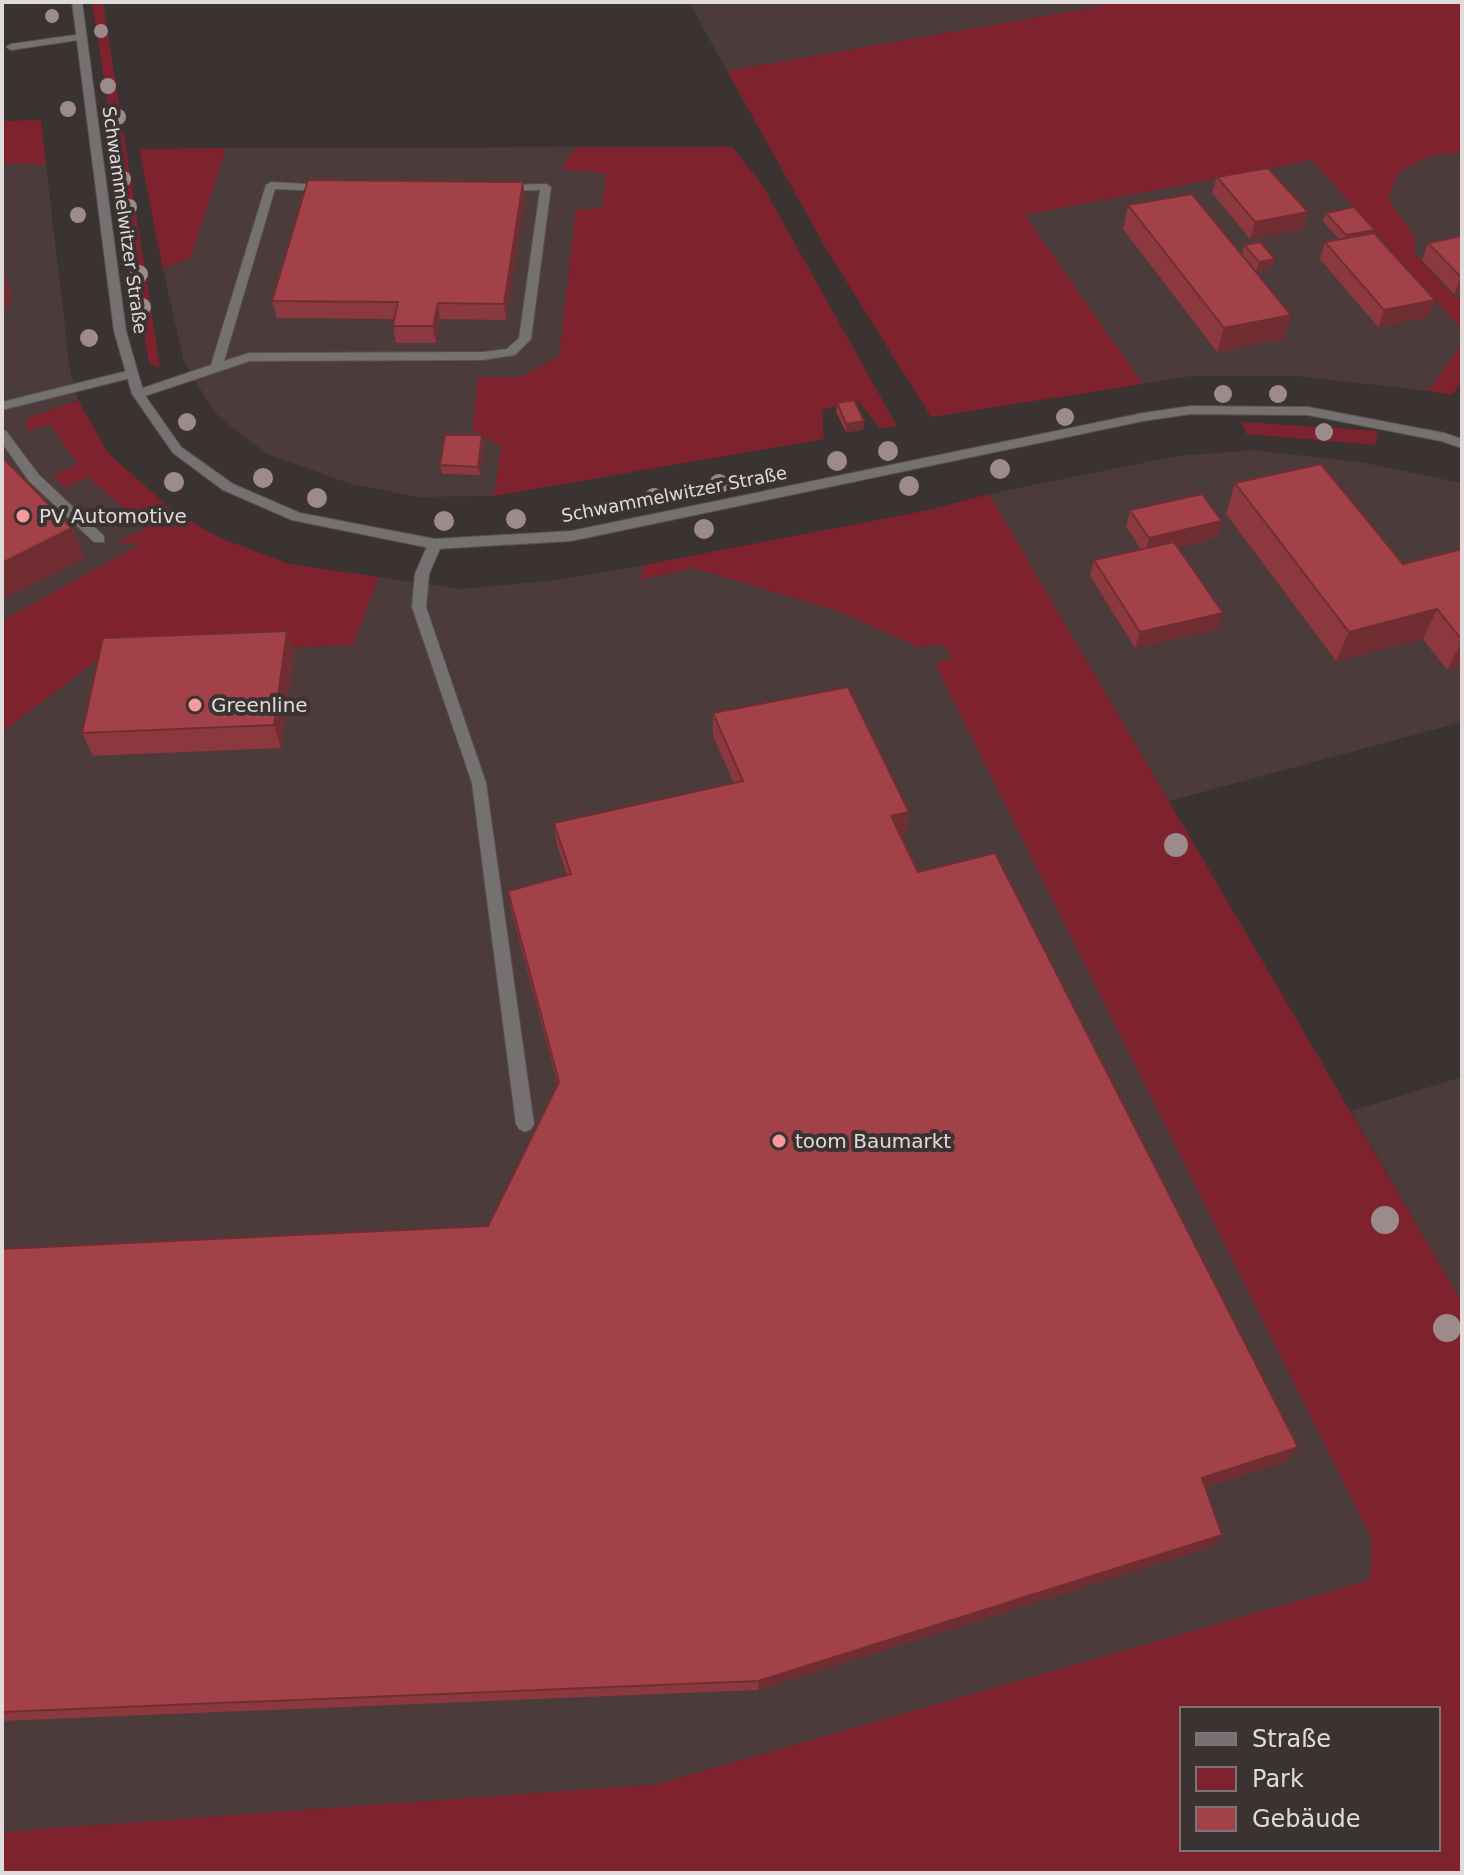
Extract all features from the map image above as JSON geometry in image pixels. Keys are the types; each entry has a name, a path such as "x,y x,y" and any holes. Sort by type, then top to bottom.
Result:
{"street":[{"name":"Schwammelwitzer Straße","path":"77,2 120,331 138,394 177,450 228,487 297,517 435,544 571,536 1066,432 1191,410 1308,411 1444,437 1462,444"},
{"path":"11,47 82,37"},
{"path":"216,367 271,185 332,189"},
{"path":"138,394 249,357 483,356 511,352 525,339 546,187 485,188"},
{"path":"2,406 131,374"},
{"path":"2,434 34,478 99,539"},
{"path":"435,544 422,574 419,607 479,783 525,1124"}],"shaded area":[{"path":"689,2 1123,2 727,71"},
{"path":"576,147 562,169 606,173 602,209 576,210 559,356 521,377 478,377 501,447 494,496 418,497 351,484 267,454 219,417 206,399 183,359 163,269 191,258 226,148"},
{"path":"1462,152 1462,300 1452,295 1415,254 1387,198 1399,172 1429,156"},
{"path":"1312,160 1462,330 1462,344 1428,391 1297,376 1192,376 1143,384 1024,215"},
{"path":"2,164 46,164 70,370 78,400 30,417 28,431 50,424 79,465 54,476 88,476 146,528 144,542 2,621"},
{"path":"1253,450 1360,462 1462,483 1462,722 1169,801 989,494 1177,456"},
{"path":"644,565 641,580 693,568 838,611 918,647 943,645 953,659 936,664 1372,1539 1370,1581 658,1784 2,1832 2,732 103,656 353,645 379,577 462,589 557,580"},
{"path":"1462,1077 1462,1302 1351,1111"}],"green space":[{"path":"92,2 103,2 160,367 149,364"},
{"path":"1123,2 1462,2 1462,152 1429,156 1399,172 1388,198 1415,238 1415,254 1452,295 1462,300 1462,330 1312,160 1025,215 1143,384 931,417 828,252 727,71"},
{"path":"41,120 46,164 2,164 2,121"},
{"path":"576,147 732,147 761,183 897,426 880,428 858,401 822,410 824,439 494,496 501,447 472,429 478,377 521,377 559,356 576,210 602,208 606,174 561,169"},
{"path":"226,148 191,258 163,269 139,149"},
{"path":"1462,344 1462,380 1452,395 1428,391"},
{"path":"78,400 108,453 173,511 220,538 289,564 379,577 353,645 103,656 2,732 2,621 142,543 116,543 146,528 88,477 65,488 53,476 78,464 50,424 28,431 25,427 30,417"},
{"path":"1242,422 1378,431 1375,445 1246,434"},
{"path":"989,494 1462,1302 1462,1873 2,1873 2,1832 658,1784 1370,1580 1372,1539 935,664 952,658 943,645 918,647 838,611 693,568 640,580 644,565 929,510"}],"building":[{"path":"1268,168 1308,212 1255,222 1217,177"},
{"path":"308,180 523,182 504,304 438,303 433,326 393,326 398,302 272,301"},
{"path":"1192,194 1291,315 1224,328 1128,205"},
{"path":"1354,207 1375,230 1346,235 1326,213"},
{"path":"1374,233 1435,300 1384,310 1325,242"},
{"path":"1462,236 1462,277 1461,277 1428,243"},
{"path":"1260,242 1275,259 1259,262 1244,245"},
{"path":"854,400 864,421 846,424 837,403"},
{"path":"445,435 482,435 478,467 440,465"},
{"path":"2,457 72,528 2,563"},
{"path":"1321,464 1403,564 1462,549 1462,640 1437,609 1349,632 1235,483"},
{"path":"1202,494 1222,521 1149,538 1130,510"},
{"path":"1174,542 1223,613 1140,632 1094,560"},
{"name":"Greenline","path":"287,631 274,725 82,733 103,638"},
{"path":"848,687 909,812 891,816 918,872 995,853 1298,1447 1202,1478 1222,1535 758,1681 2,1712 2,1249 488,1226 559,1082 508,891 571,874 554,823 743,781 713,713"}],"place":[{"name":"PV Automotive","path":"23,516"},
{"name":"Greenline","path":"195,705"},
{"name":"toom Baumarkt","path":"779,1141"}]}
